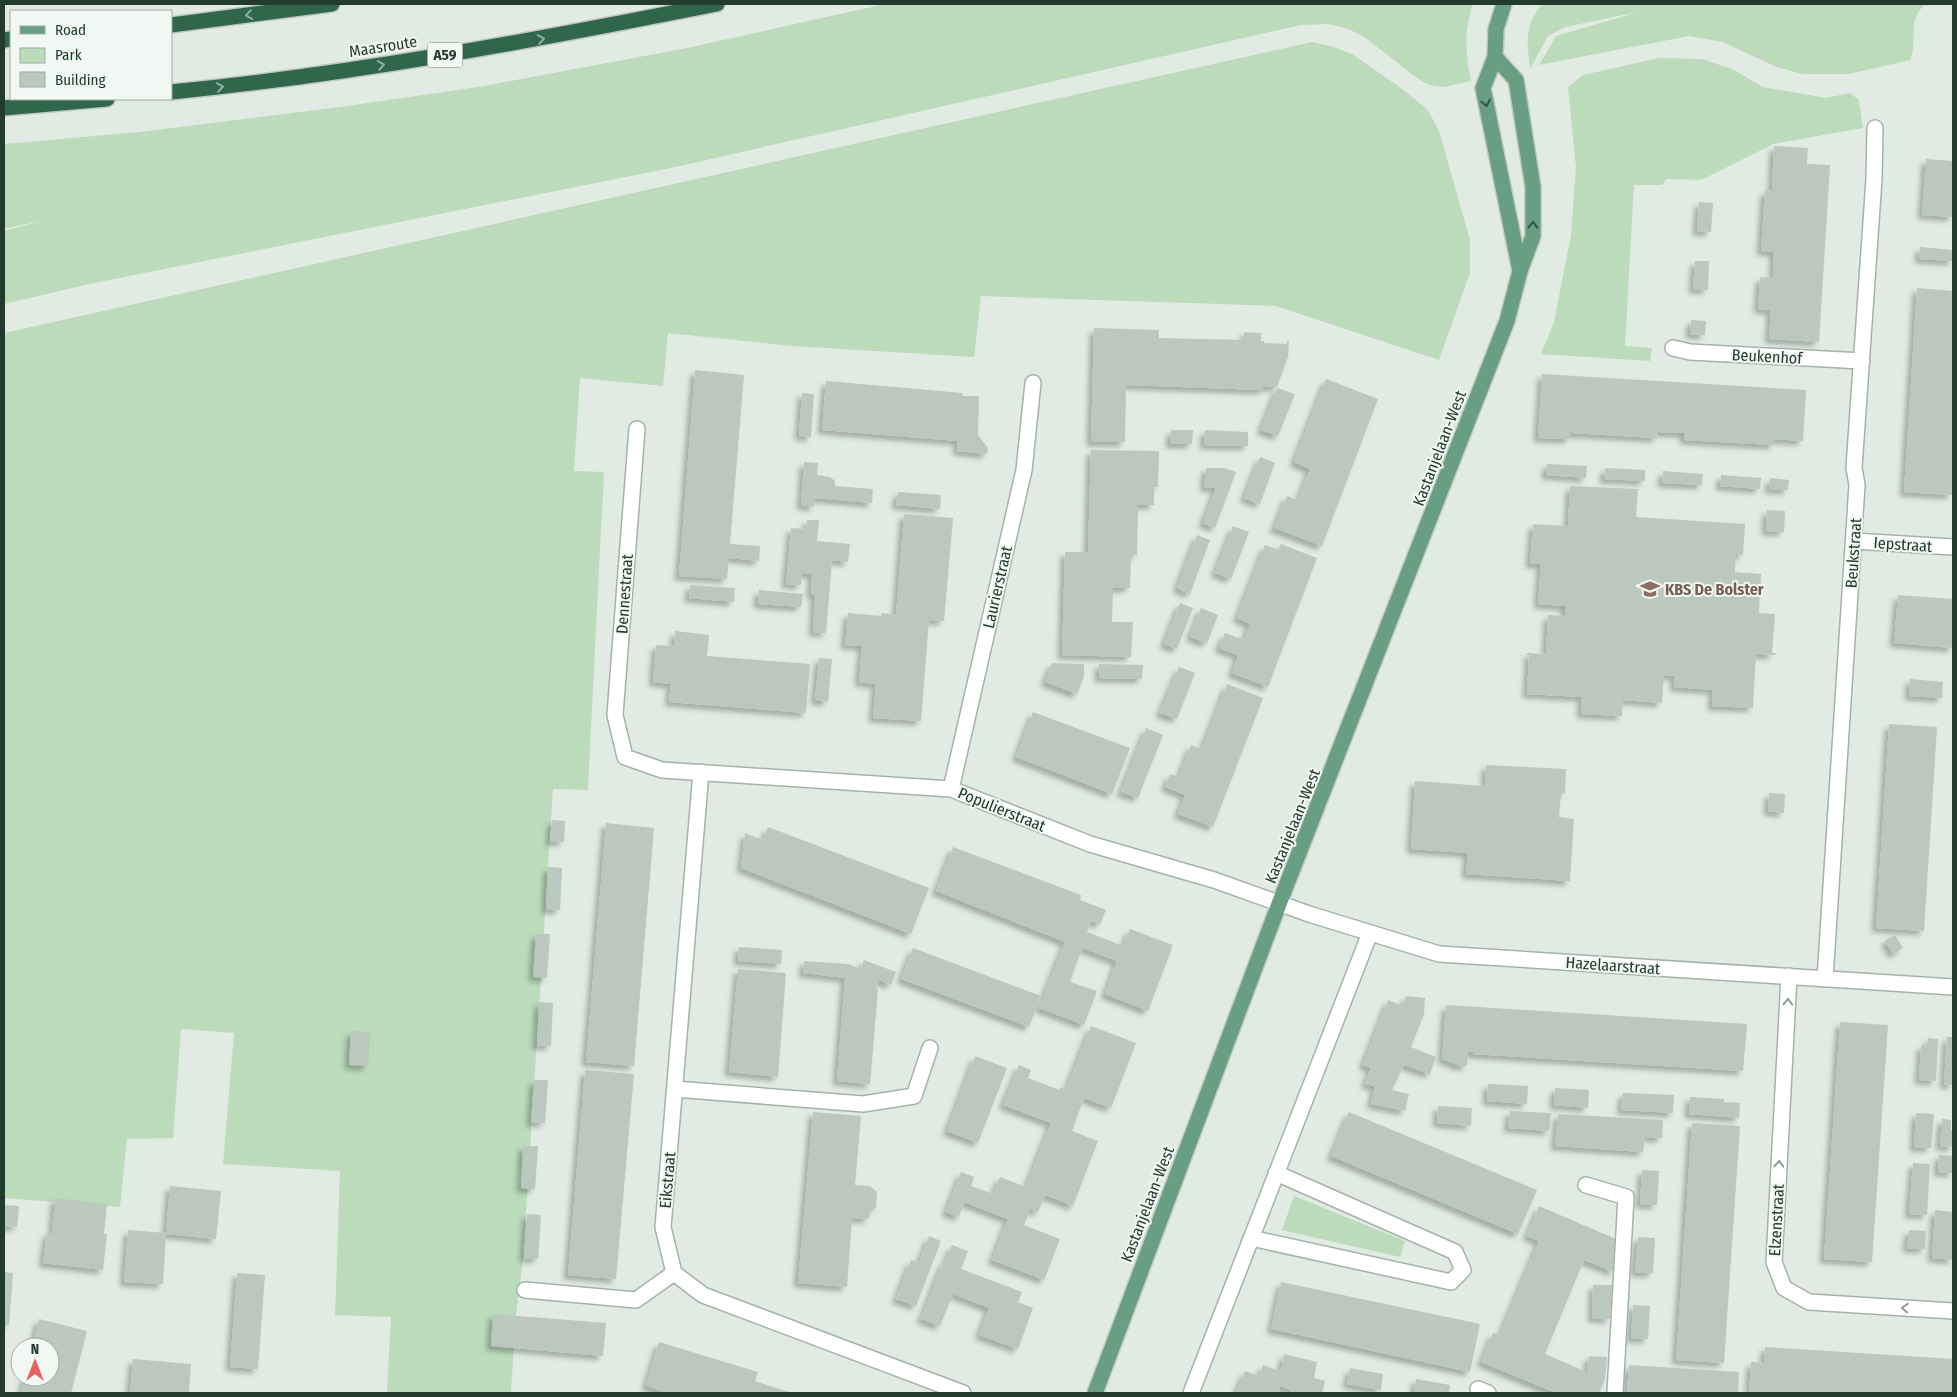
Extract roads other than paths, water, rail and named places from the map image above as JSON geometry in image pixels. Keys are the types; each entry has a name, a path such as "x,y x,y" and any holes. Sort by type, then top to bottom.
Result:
{"highway":[{"path":"172,25 332,4"},
{"name":"Maasroute","path":"172,92 359,68 517,44 717,4"},
{"path":"4,108 96,100"}],"main road":[{"path":"1495,57 1496,29 1504,4"},
{"name":"Kastanjelaan-West","path":"1095,1393 1280,904 1503,331 1520,271 1533,236 1533,187 1516,80 1495,57 1483,88 1520,271"}],"street":[{"name":"Beukstraat","path":"1825,979 1854,541 1857,485 1854,468 1874,179 1875,128"},
{"name":"Beukenhof","path":"1673,348 1690,352 1862,362"},
{"name":"Laurierstraat","path":"950,789 1024,470 1033,383"},
{"name":"Dennestraat","path":"625,757 615,715 637,429"},
{"name":"Iepstraat","path":"1854,541 1953,547"},
{"name":"Populierstraat","path":"625,757 662,770 950,789 1090,844 1214,880 1280,904"},
{"name":"Eikstraat","path":"674,1273 663,1227 701,772"},
{"name":"Hazelaarstraat","path":"1280,904 1439,954 1953,987"},
{"path":"1190,1393 1370,933"},
{"name":"Elzenstraat","path":"1789,976 1774,1262 1784,1288 1809,1302 1953,1311"},
{"path":"675,1089 862,1104 914,1096 930,1048"},
{"path":"1251,1238 1451,1282 1462,1270 1455,1252 1276,1173"},
{"path":"1586,1185 1626,1197 1615,1393"},
{"path":"526,1290 636,1300 674,1273 703,1295 963,1393"}],"place":[{"name":"KBS De Bolster","path":"1650,589"}]}
